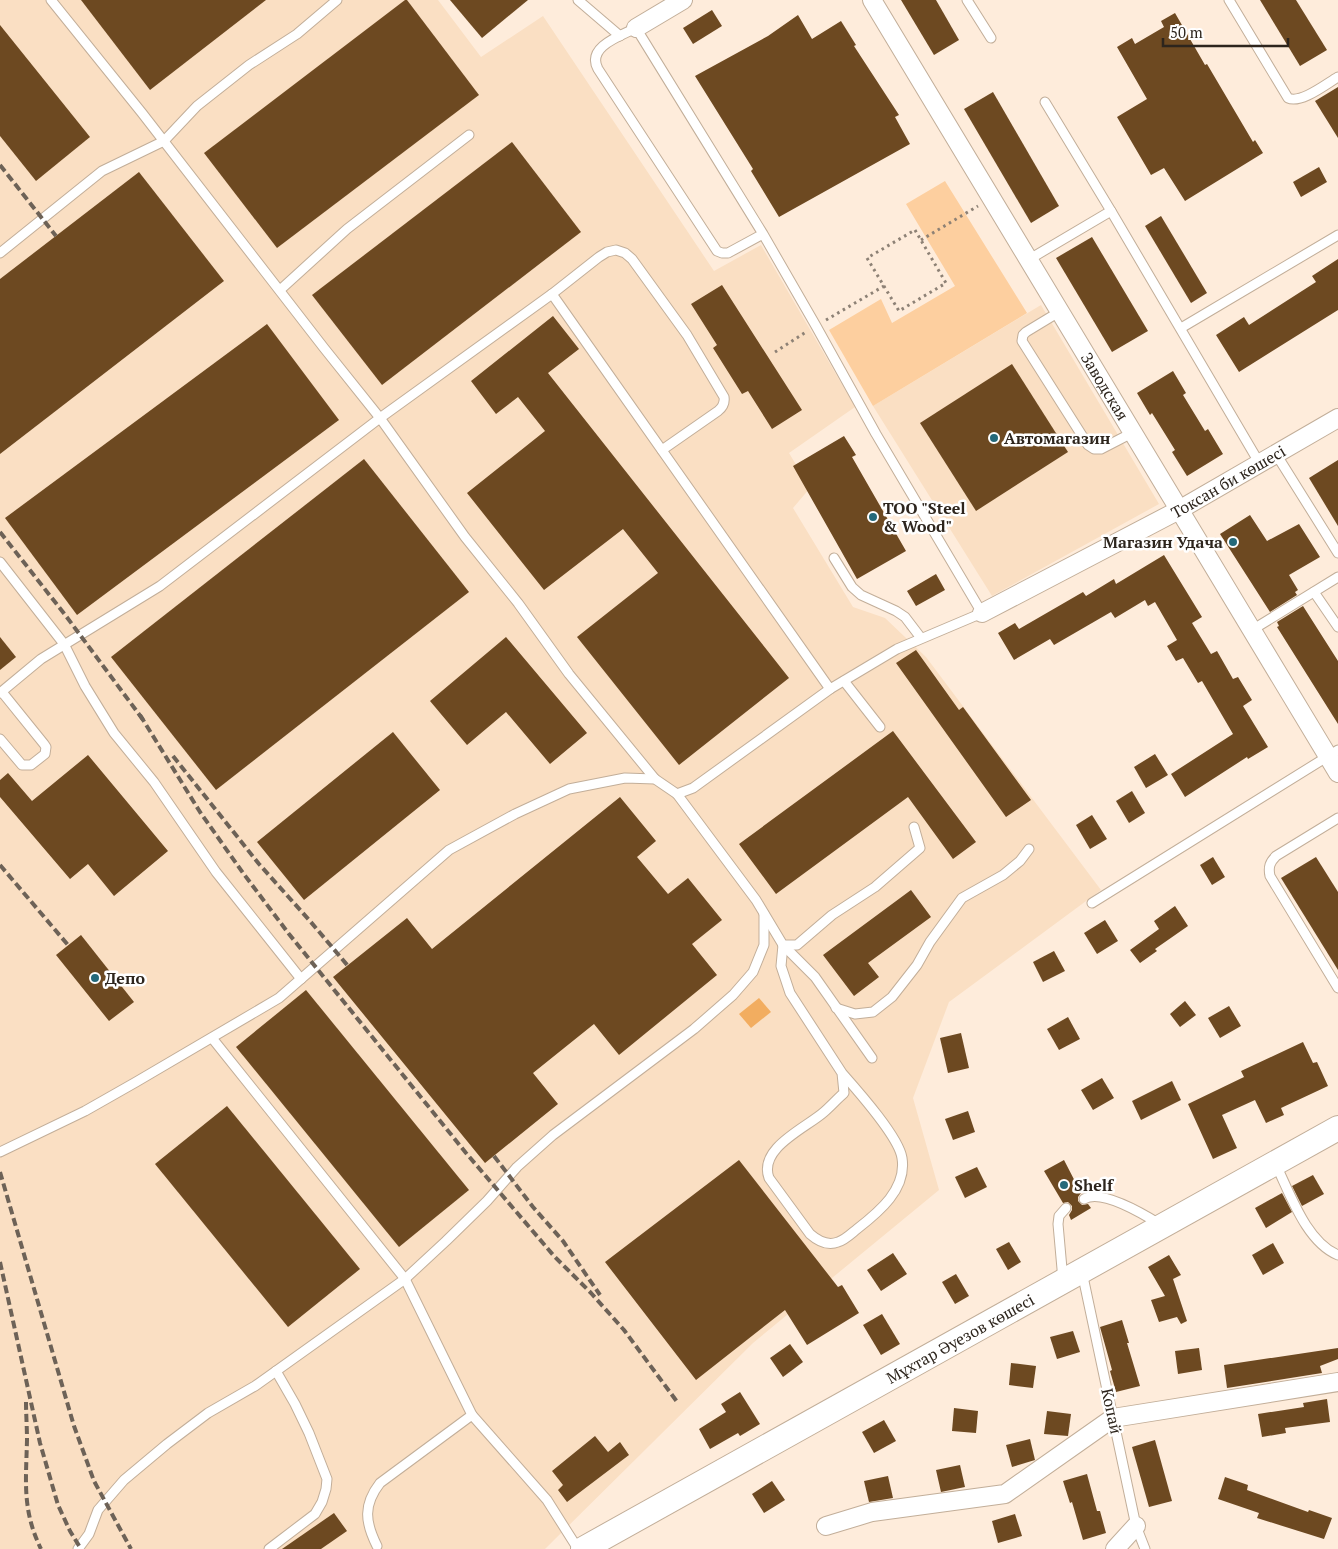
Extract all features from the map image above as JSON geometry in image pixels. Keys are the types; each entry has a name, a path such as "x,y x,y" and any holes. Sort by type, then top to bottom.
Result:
{"street":[{"path":"636,28 683,0"},
{"name":"Заводская","path":"872,0 1252,630 1333,753 1338,773"},
{"name":"Токсан би көшесі","path":"982,613 1179,510 1338,418"},
{"name":"Мұхтар Әуезов көшесі","path":"582,1549 1338,1128"},
{"path":"826,1526 872,1512 1005,1494 1113,1418 1338,1382"},
{"path":"1115,1549 1136,1526"}],"lane":[{"path":"50,0 164,141 380,418 465,537 518,603 568,674 655,779 678,794 756,900 783,945 815,977 872,1058"},
{"path":"0,253 102,171 164,141 197,106 249,65 297,34 337,0"},
{"path":"578,0 620,36"},
{"path":"967,0 991,38"},
{"path":"1229,0 1288,98 1292,100 1302,98 1338,76"},
{"path":"678,794 693,788 830,689 897,649 982,613 876,434 763,234 636,28 597,51 594,57 595,63 717,251 728,253 763,234"},
{"path":"1045,102 1181,328 1260,464"},
{"path":"280,290 347,229 469,135"},
{"path":"1028,260 1111,211"},
{"path":"1181,328 1338,235"},
{"path":"0,739 22,766 31,766 45,754 46,747 1,692 41,659 160,586 380,418 607,252 616,250 625,253 632,259 687,335 724,401 723,407 718,411 662,450"},
{"path":"552,294 830,689"},
{"path":"1059,312 1026,332 1023,335 1022,341 1088,445 1094,449 1101,449 1132,433"},
{"path":"1276,454 1338,553"},
{"path":"834,558 852,587 860,595 905,617 921,638"},
{"path":"0,562 64,644 85,686 114,733 154,782 216,872 301,979"},
{"path":"1252,630 1338,577"},
{"path":"1314,592 1338,627"},
{"path":"844,681 880,727"},
{"path":"1092,903 1333,753"},
{"path":"0,1152 85,1111 279,998 449,850 515,814 569,789 625,778 655,779"},
{"path":"1338,818 1276,856 1272,859 1268,870 1338,988"},
{"path":"783,945 797,944 832,914 875,887 907,861 920,848 914,827"},
{"path":"836,1008 854,1014 873,1012 892,997 916,965 947,916 962,898 1003,876 1020,861 1029,849"},
{"path":"78,1549 89,1534 98,1510 124,1480 208,1413 255,1386 405,1279 446,1242 518,1167 553,1135 694,1029 733,995 753,972 764,944 764,914"},
{"path":"783,945 781,966 790,994 842,1073 866,1101 899,1146 902,1158 900,1182 896,1191 882,1208 840,1242 830,1244 818,1241 810,1234 769,1178 766,1170 767,1163 775,1150 796,1131 824,1112 844,1093 842,1073"},
{"path":"212,1038 405,1279 472,1415 547,1500 578,1549"},
{"path":"1275,1163 1310,1232 1324,1247 1338,1255"},
{"path":"1084,1199 1094,1196 1119,1203 1163,1227"},
{"name":"Копай","path":"1066,1208 1059,1216 1058,1224 1113,1418 1136,1526 1146,1549"},
{"path":"269,1549 315,1514 322,1502 327,1479 302,1419 276,1371"},
{"path":"377,1546 370,1531 367,1517 368,1508 376,1488 380,1483 472,1415"}],"path":[{"path":"920,240 991,198"},
{"path":"915,230 920,240 946,283 899,311 868,258 915,230"},
{"path":"776,352 884,286"}],"shaded area":[{"path":"0,0 438,0 481,57 543,16 714,271 761,245 855,407 789,453 810,488 793,508 853,607 885,618 926,657 1101,890 949,1002 913,1098 939,1190 753,1343 545,1549 0,1549"},
{"path":"945,181 1027,313 873,406 829,330 881,299 892,323 955,286 906,204"},
{"path":"1041,305 1159,504 992,596 873,406"},
{"path":"759,998 771,1012 751,1028 739,1014"}],"building":[{"path":"81,0 266,0 150,90"},
{"path":"407,0 479,95 277,248 204,153"},
{"path":"450,0 528,0 482,38"},
{"path":"901,0 936,0 959,40 934,55"},
{"path":"1260,0 1296,0 1327,50 1300,66"},
{"path":"712,10 722,26 693,44 683,28"},
{"path":"1175,13 1253,142 1255,140 1263,153 1185,201 1164,168 1151,175 1117,117 1147,99 1117,47 1132,38 1135,44 1164,27 1161,21"},
{"path":"798,15 812,39 841,21 856,45 854,46 899,115 895,117 910,144 779,217 751,171 753,169 695,76 768,36"},
{"path":"0,25 90,137 36,181 0,136"},
{"path":"1338,87 1338,138 1315,101"},
{"path":"993,92 1059,206 1031,223 964,109"},
{"path":"512,142 581,232 382,385 312,295"},
{"path":"1319,167 1327,182 1301,197 1293,182"},
{"path":"139,172 224,281 0,454 0,279"},
{"path":"1161,216 1207,293 1191,303 1145,226"},
{"path":"1092,237 1148,331 1112,352 1056,258"},
{"path":"1338,259 1338,310 1239,372 1216,335 1244,317 1249,325 1316,282 1312,276"},
{"path":"722,285 802,410 772,429 748,391 742,394 713,348 717,345 691,304"},
{"path":"553,316 579,349 548,373 789,678 679,765 577,637 658,573 623,529 544,590 467,493 545,431 518,397 496,414 471,381"},
{"path":"267,324 339,420 77,615 5,518"},
{"name":"Автомагазин","path":"1012,364 1068,452 976,511 920,423"},
{"path":"1173,371 1186,393 1183,395 1205,431 1208,429 1223,454 1187,476 1172,452 1175,450 1137,393"},
{"path":"844,436 856,455 852,457 906,551 857,579 793,466"},
{"path":"364,459 469,592 216,790 111,657"},
{"path":"1338,460 1338,526 1309,478"},
{"path":"1250,515 1267,541 1299,524 1320,557 1289,575 1298,590 1295,592 1297,595 1270,612 1220,534"},
{"path":"1164,555 1202,617 1192,623 1211,654 1217,651 1233,679 1238,677 1252,700 1243,706 1268,747 1248,759 1247,757 1185,797 1171,774 1233,734 1202,681 1198,683 1183,658 1176,661 1167,646 1177,640 1155,602 1148,606 1145,600 1115,618 1111,612 1054,645 1050,639 1014,660 998,633 1015,623 1019,629 1083,592 1086,596 1114,579 1116,584"},
{"path":"936,574 945,590 916,606 907,591"},
{"path":"1303,606 1338,661 1338,724 1277,627 1279,626 1277,622"},
{"path":"0,637 16,657 0,670"},
{"path":"506,637 587,733 550,764 506,712 467,745 430,701"},
{"path":"916,650 959,710 963,707 1031,800 1006,817 896,663"},
{"path":"893,731 976,842 953,859 908,797 776,894 739,844"},
{"path":"393,732 440,790 304,900 257,842"},
{"path":"1155,754 1168,775 1146,788 1134,767"},
{"path":"88,755 168,851 114,896 88,864 70,879 0,797 0,780 8,773 32,801"},
{"path":"1132,791 1145,813 1129,823 1116,801"},
{"path":"620,797 656,841 637,857 668,894 688,878 722,920 692,944 717,975 619,1055 594,1024 533,1073 558,1104 485,1163 333,977 407,918 432,949"},
{"path":"1092,815 1107,839 1090,849 1076,825"},
{"path":"1213,857 1225,877 1212,885 1200,865"},
{"path":"1316,857 1338,892 1338,970 1281,878"},
{"path":"911,890 931,917 868,963 879,977 854,996 823,955"},
{"path":"1175,906 1188,926 1155,949 1157,951 1140,963 1130,950 1159,929 1154,921"},
{"path":"1105,920 1118,941 1097,954 1084,933"},
{"name":"Депо","path":"81,935 134,1002 109,1021 56,955"},
{"path":"1054,951 1065,971 1043,982 1033,962"},
{"path":"306,990 469,1190 399,1247 236,1047"},
{"path":"1185,1001 1196,1015 1180,1027 1170,1014"},
{"path":"1229,1006 1241,1026 1220,1038 1208,1018"},
{"path":"1068,1017 1080,1039 1059,1050 1047,1029"},
{"path":"961,1033 969,1068 948,1073 940,1038"},
{"path":"1303,1042 1313,1063 1317,1062 1328,1086 1281,1108 1284,1115 1266,1123 1255,1100 1222,1115 1237,1148 1213,1159 1188,1104 1244,1077 1241,1071"},
{"path":"1102,1078 1114,1098 1093,1110 1081,1090"},
{"path":"1172,1081 1181,1100 1141,1120 1132,1101"},
{"path":"227,1106 360,1269 288,1327 155,1164"},
{"path":"968,1111 975,1132 953,1140 945,1119"},
{"path":"739,1160 838,1287 842,1285 859,1313 807,1345 785,1310 696,1380 605,1262"},
{"name":"Shelf","path":"1064,1160 1081,1193 1078,1201 1082,1205 1088,1204 1091,1208 1071,1220 1069,1215 1072,1206 1068,1202 1063,1203 1044,1171"},
{"path":"977,1167 987,1187 965,1198 955,1177"},
{"path":"1313,1175 1324,1194 1302,1206 1292,1186"},
{"path":"1282,1193 1292,1212 1266,1228 1255,1208"},
{"path":"1009,1242 1021,1262 1008,1270 996,1249"},
{"path":"1273,1243 1284,1263 1263,1275 1252,1255"},
{"path":"893,1253 907,1274 881,1291 867,1270"},
{"path":"1169,1255 1181,1275 1173,1279 1187,1321 1181,1324 1177,1317 1159,1322 1151,1300 1165,1296 1148,1267"},
{"path":"956,1274 969,1296 955,1304 942,1282"},
{"path":"882,1314 900,1344 881,1355 863,1325"},
{"path":"1122,1320 1140,1386 1116,1392 1100,1327"},
{"path":"1073,1331 1080,1352 1057,1359 1050,1337"},
{"path":"790,1344 803,1362 783,1377 770,1358"},
{"path":"1199,1348 1202,1370 1178,1374 1175,1351"},
{"path":"1338,1348 1338,1359 1320,1366 1322,1373 1227,1388 1224,1365"},
{"path":"1011,1363 1036,1366 1033,1388 1009,1385"},
{"path":"740,1392 760,1424 740,1436 738,1433 710,1449 699,1429 726,1412 721,1404"},
{"path":"1327,1399 1330,1422 1285,1428 1286,1433 1262,1437 1258,1414 1304,1407 1303,1403"},
{"path":"954,1408 978,1411 976,1433 952,1431"},
{"path":"1047,1411 1071,1414 1068,1436 1044,1434"},
{"path":"884,1420 896,1441 874,1453 862,1432"},
{"path":"595,1436 608,1452 620,1442 629,1455 567,1502 558,1490 563,1485 552,1471"},
{"path":"1030,1439 1035,1460 1012,1467 1006,1445"},
{"path":"1155,1440 1172,1501 1149,1507 1132,1447"},
{"path":"960,1465 965,1487 941,1492 936,1470"},
{"path":"1087,1474 1097,1511 1100,1511 1106,1533 1083,1540 1072,1502 1070,1503 1063,1481"},
{"path":"888,1476 893,1498 869,1502 864,1481"},
{"path":"1225,1477 1248,1485 1247,1490 1308,1512 1309,1510 1332,1518 1324,1539 1257,1518 1259,1513 1218,1499"},
{"path":"772,1481 785,1500 764,1513 752,1494"},
{"path":"334,1513 347,1531 321,1549 282,1549"},
{"path":"1015,1514 1022,1536 998,1543 992,1521"}],"railway":[{"path":"0,165 56,236"},
{"path":"0,532 66,616 144,721"},
{"path":"140,715 200,812 289,934 466,1153 554,1256 624,1330 678,1403"},
{"path":"173,756 259,864 348,966"},
{"path":"0,865 68,945"},
{"path":"494,1156 533,1207 563,1241 600,1295"},
{"path":"0,1172 74,1426 94,1481 131,1549"},
{"path":"0,1262 40,1443 58,1505 81,1549"},
{"path":"26,1402 28,1508 41,1549"}],"place":[{"name":"Автомагазин","path":"994,438"},
{"name":"TOO \"Steel & Wood\"","path":"873,517"},
{"name":"Магазин Удача","path":"1233,542"},
{"name":"Депо","path":"95,978"},
{"name":"Shelf","path":"1064,1185"}]}
